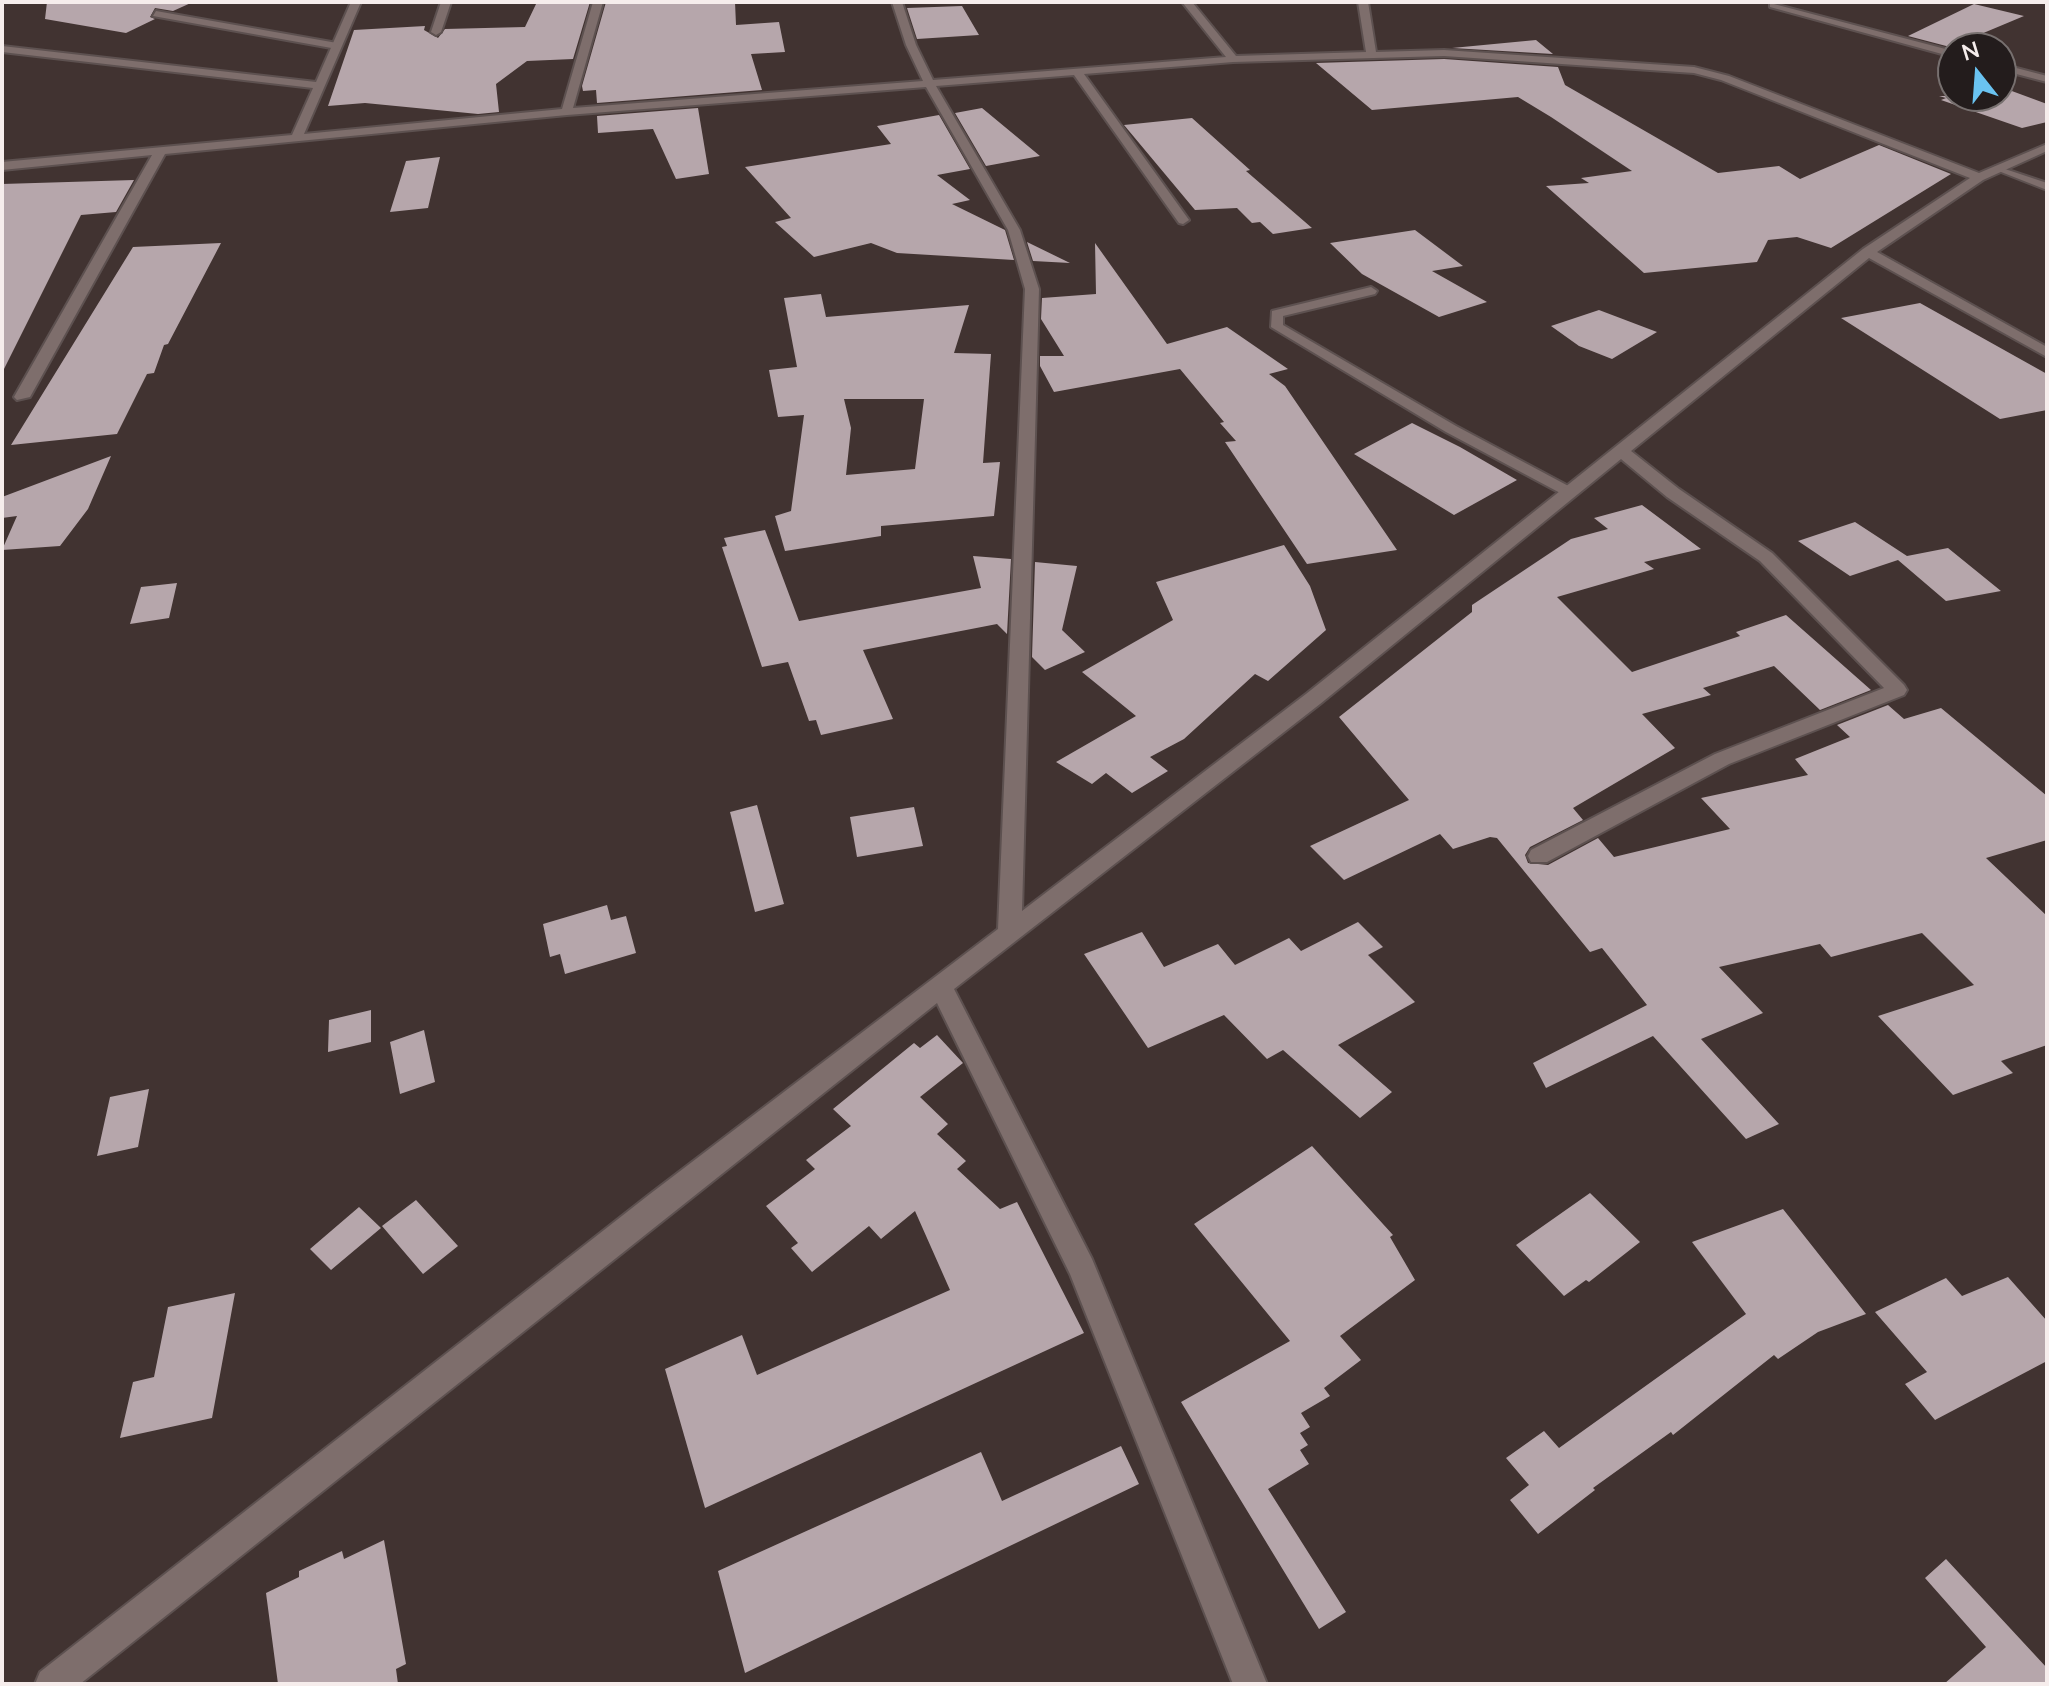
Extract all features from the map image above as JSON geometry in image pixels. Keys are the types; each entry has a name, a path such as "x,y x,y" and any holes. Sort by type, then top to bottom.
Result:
{"street":[{"path":"298,135 356,2"},
{"path":"436,32 446,2"},
{"path":"567,112 598,2"},
{"path":"897,2 911,45 930,84 1014,230 1032,289 1010,932"},
{"path":"1187,2 1233,59"},
{"path":"1363,2 1371,53"},
{"path":"1773,5 1937,50"},
{"path":"2,49 319,86"},
{"path":"2,166 298,135 567,112 1233,59 1371,53 1514,56 1694,70 1725,78 1990,173"},
{"path":"2017,71 2047,79"},
{"path":"1077,72 1183,220"},
{"path":"52,1684 940,985 1313,699 1868,252 1990,173 2047,147"},
{"path":"22,397 161,150"},
{"path":"1868,252 2047,353"},
{"path":"1539,856 1722,759 1897,690 1766,557 1673,493 1621,451"},
{"path":"940,985 1082,1269 1250,1684"}],"lane":[{"path":"156,14 337,46"},
{"path":"1990,173 2047,187"},
{"path":"1371,291 1276,314 1277,327 1438,422 1569,492"}],"building":[{"path":"47,2 193,2 173,11 155,8 150,17 155,19 126,33 45,19"},
{"path":"537,2 590,2 573,59 527,61 496,84 499,112 478,114 365,103 328,106 354,30 425,26 424,30 438,38 445,29 525,27"},
{"path":"606,2 735,2 736,25 779,22 785,52 751,54 762,90 597,103 596,90 583,91 582,86"},
{"path":"1974,4 2024,16 1986,32 1937,32 1937,44 1908,36"},
{"path":"962,6 979,35 917,39 907,8"},
{"path":"1536,40 1553,54 1452,48"},
{"path":"1444,59 1558,67 1565,85 1718,173 1779,166 1800,179 1879,145 1951,174 1831,248 1797,237 1768,240 1757,262 1644,273 1546,186 1589,183 1581,178 1632,171 1551,117 1518,97 1372,110 1316,63"},
{"path":"2017,93 2047,104 2047,122 2022,128 1976,112 2017,112"},
{"path":"698,108 709,174 676,179 653,129 598,133 597,116"},
{"path":"982,108 1040,156 986,166 955,113"},
{"path":"939,115 970,169 937,175 970,200 952,204 1005,230 1014,260 897,253 871,243 814,257 775,222 791,218 745,167 891,144 877,126"},
{"path":"1192,118 1250,170 1246,171 1312,228 1273,234 1260,222 1252,223 1237,208 1195,210 1124,125"},
{"path":"440,157 428,208 390,212 406,161"},
{"path":"134,180 116,212 81,215 2,373 2,184"},
{"path":"1415,230 1463,266 1432,271 1487,302 1439,317 1362,274 1330,243"},
{"path":"1027,242 1070,263 1033,261"},
{"path":"221,243 168,344 164,345 154,373 147,374 117,434 11,445 133,247"},
{"path":"1095,243 1167,344 1227,327 1288,369 1269,374 1285,386 1397,550 1307,564 1225,442 1236,441 1220,423 1224,422 1180,369 1054,392 1040,366 1040,356 1064,356 1041,319 1042,298 1096,294"},
{"path":"821,294 826,317 969,305 954,353 991,354 983,463 1000,462 994,516 881,526 881,536 785,551 775,516 791,511 804,415 778,417 769,370 797,367 784,298","holes":["844,399 924,399 915,469 846,475 851,428"]},
{"path":"1920,303 2047,374 2047,410 2000,419 1841,318"},
{"path":"1599,310 1657,332 1612,359 1579,346 1551,326"},
{"path":"1412,423 1517,480 1454,515 1354,454"},
{"path":"111,456 88,509 60,546 2,550 17,516 2,518 2,497"},
{"path":"1642,505 1701,549 1644,562 1654,569 1557,597 1632,672 1740,636 1736,632 1786,615 1871,690 1820,710 1774,666 1703,688 1711,695 1642,714 1675,748 1573,808 1583,820 1530,847 1525,855 1528,863 1548,865 1598,838 1614,857 1730,829 1701,798 1808,775 1795,759 1850,737 1837,725 1888,705 1904,719 1941,708 2047,796 2047,840 1986,858 2047,916 2047,1045 2001,1061 2013,1073 1953,1095 1878,1016 1974,985 1922,933 1831,957 1820,944 1719,967 1763,1013 1701,1039 1779,1124 1746,1139 1653,1036 1546,1088 1533,1063 1647,1005 1602,948 1590,952 1497,838 1490,837 1453,849 1440,834 1344,880 1310,846 1409,800 1339,717 1472,612 1472,605 1571,539 1608,529 1594,518"},
{"path":"1855,522 1907,556 1948,548 2001,591 1946,601 1898,560 1850,576 1798,541"},
{"path":"765,530 799,621 981,588 973,556 1011,559 1007,634 997,624 863,650 893,719 821,735 816,720 809,721 788,662 762,667 722,547 727,546 724,538"},
{"path":"1284,545 1310,586 1326,630 1268,681 1255,674 1184,739 1150,757 1168,771 1132,793 1106,773 1092,784 1056,762 1136,716 1082,672 1173,620 1156,582"},
{"path":"1035,562 1077,566 1062,630 1085,652 1045,670 1032,657"},
{"path":"177,583 169,618 130,624 141,587"},
{"path":"757,805 784,904 755,912 730,812"},
{"path":"914,807 923,846 857,857 850,817"},
{"path":"607,905 611,920 626,916 636,953 565,974 560,954 550,957 543,924"},
{"path":"1358,922 1383,947 1368,955 1415,1002 1338,1045 1392,1092 1360,1118 1283,1050 1267,1059 1224,1015 1148,1048 1084,954 1142,932 1164,967 1218,944 1235,965 1289,938 1301,951"},
{"path":"371,1010 371,1042 328,1052 329,1020"},
{"path":"424,1030 435,1082 400,1094 390,1042"},
{"path":"937,1035 963,1063 920,1097 948,1124 937,1134 966,1161 957,1169 1000,1209 1017,1202 1084,1333 705,1508 665,1369 742,1335 757,1375 950,1290 915,1211 881,1239 869,1226 812,1272 791,1248 798,1243 766,1206 815,1169 806,1160 851,1126 833,1109 914,1043 920,1048"},
{"path":"149,1089 138,1147 97,1156 110,1097"},
{"path":"1312,1146 1393,1235 1390,1237 1415,1280 1340,1336 1361,1360 1324,1388 1330,1396 1301,1413 1310,1427 1300,1433 1308,1445 1300,1450 1309,1464 1268,1489 1346,1612 1319,1629 1181,1402 1290,1341 1194,1224"},
{"path":"1590,1193 1640,1242 1589,1282 1586,1280 1564,1296 1516,1245"},
{"path":"416,1200 458,1246 423,1274 382,1226"},
{"path":"359,1207 381,1228 331,1270 310,1249"},
{"path":"1783,1209 1866,1314 1818,1332 1778,1359 1774,1355 1673,1435 1671,1432 1593,1488 1595,1490 1538,1534 1510,1500 1529,1485 1506,1458 1544,1431 1559,1448 1746,1314 1692,1242"},
{"path":"2008,1277 2047,1321 2047,1361 1935,1420 1905,1384 1927,1372 1875,1312 1946,1278 1962,1296"},
{"path":"235,1293 212,1418 120,1438 133,1382 154,1377 168,1307"},
{"path":"1121,1446 1139,1484 745,1673 718,1571 981,1452 1002,1501"},
{"path":"384,1540 406,1664 396,1669 398,1684 278,1684 266,1593 299,1577 299,1571 342,1551 344,1559"},
{"path":"1946,1559 2047,1668 2047,1684 1944,1684 1986,1647 1925,1578"}]}
